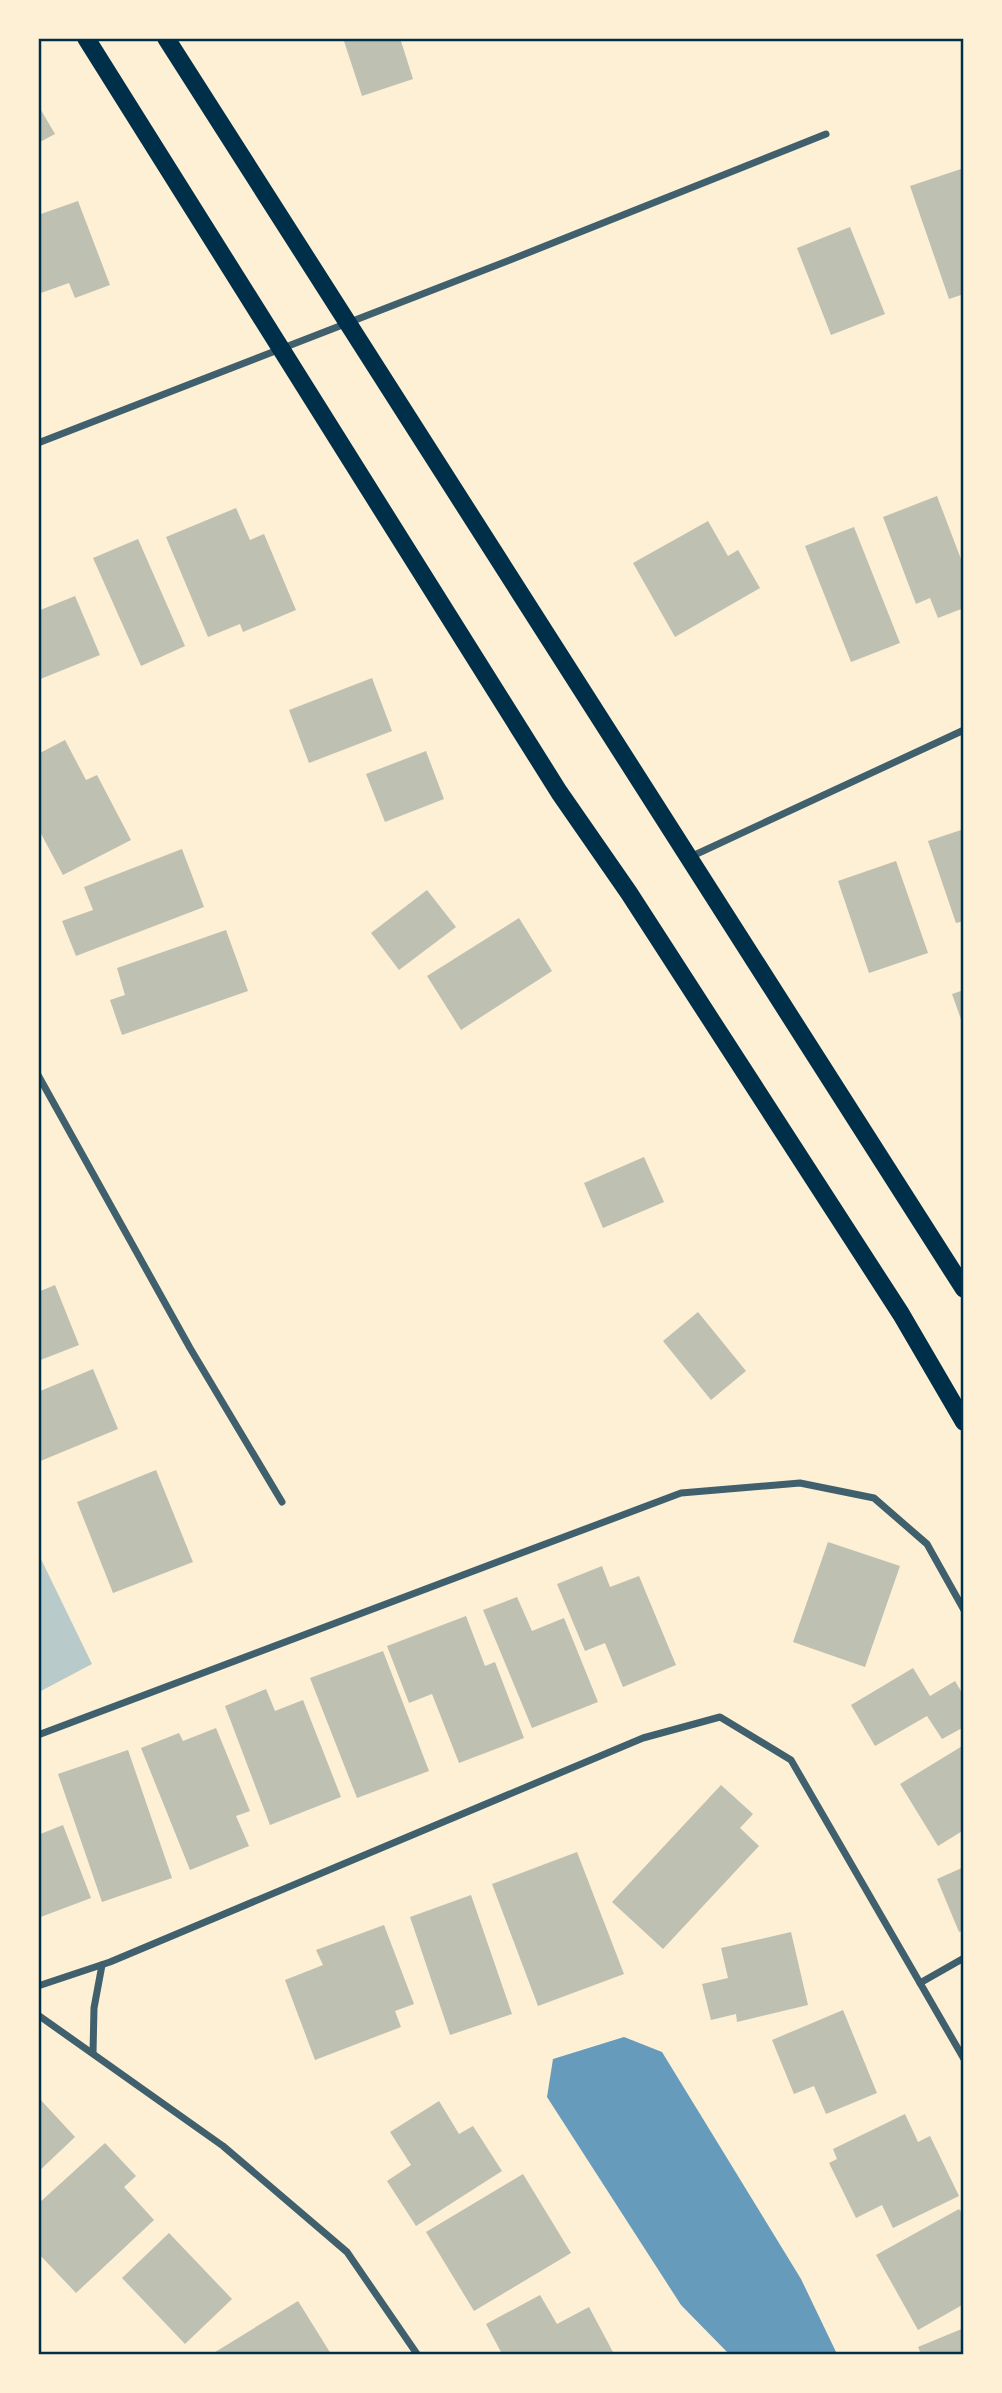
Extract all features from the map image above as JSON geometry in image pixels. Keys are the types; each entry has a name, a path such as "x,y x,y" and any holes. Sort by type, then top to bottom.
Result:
{"main road":[{"path":"86,38 183,197 282,349 559,792 629,893 901,1314 964,1422"},
{"path":"166,38 964,1289"}],"street":[{"path":"38,443 826,134"},
{"path":"688,858 964,730"},
{"path":"38,1075 190,1348 282,1502"},
{"path":"38,1735 681,1493 800,1483 874,1498 927,1544 964,1610"},
{"path":"38,1986 102,1965 643,1738 720,1717 792,1759 964,2059"},
{"path":"920,1983 964,1958"},
{"path":"93,2053 94,2008 102,1965"},
{"path":"38,2015 223,2146 346,2252 417,2354"}],"shaded area":[{"path":"39,1555 92,1664 38,1692"}],"water":[{"path":"624,2037 662,2052 801,2279 837,2354 729,2354 681,2305 547,2097 553,2059"}],"building":[{"path":"343,38 400,38 413,79 362,96"},
{"path":"38,105 55,134 38,143"},
{"path":"964,168 964,294 949,299 910,186"},
{"path":"78,201 110,285 75,298 69,283 38,294 38,215"},
{"path":"850,227 885,314 831,335 797,248"},
{"path":"937,496 964,567 964,608 938,618 930,598 916,604 883,517"},
{"path":"236,508 250,540 264,534 296,610 243,632 240,624 208,637 166,537"},
{"path":"708,521 728,556 738,550 760,588 675,637 633,563"},
{"path":"854,527 900,643 851,662 805,546"},
{"path":"138,539 185,646 141,666 93,558"},
{"path":"75,596 100,655 38,680 38,611"},
{"path":"372,678 392,731 309,763 289,710"},
{"path":"65,740 86,780 97,775 131,840 63,875 38,828 38,754"},
{"path":"426,751 444,799 385,822 366,774"},
{"path":"964,829 964,921 956,923 928,841"},
{"path":"182,849 204,907 76,956 62,921 93,910 84,887"},
{"path":"896,861 928,953 869,973 838,881"},
{"path":"427,890 456,927 399,970 371,933"},
{"path":"519,918 552,971 461,1030 427,976"},
{"path":"226,930 248,991 122,1035 110,1000 125,995 117,968"},
{"path":"964,990 964,1025 963,1025 952,994"},
{"path":"644,1157 664,1202 603,1228 584,1183"},
{"path":"55,1285 79,1345 38,1361 38,1292"},
{"path":"698,1312 746,1371 711,1400 663,1341"},
{"path":"93,1369 118,1429 38,1462 38,1392"},
{"path":"156,1470 193,1562 113,1593 77,1502"},
{"path":"828,1542 900,1566 865,1667 793,1642"},
{"path":"602,1566 610,1587 639,1576 676,1665 623,1687 605,1643 585,1651 557,1584"},
{"path":"517,1597 532,1631 564,1618 598,1702 532,1728 483,1610"},
{"path":"466,1616 485,1666 495,1662 524,1738 459,1763 432,1694 409,1703 387,1646"},
{"path":"383,1651 429,1771 357,1798 310,1678"},
{"path":"913,1668 930,1696 955,1681 964,1696 964,1727 942,1739 927,1716 875,1746 851,1705"},
{"path":"266,1689 275,1711 303,1700 341,1797 270,1825 225,1706"},
{"path":"216,1728 250,1811 236,1816 249,1846 190,1870 141,1748 179,1733 183,1741"},
{"path":"964,1745 964,1830 938,1846 900,1784"},
{"path":"128,1750 172,1878 102,1902 58,1774"},
{"path":"721,1785 753,1814 740,1828 759,1846 663,1949 612,1902"},
{"path":"63,1825 91,1898 38,1918 38,1835"},
{"path":"577,1852 624,1974 538,2006 492,1884"},
{"path":"964,1867 964,1930 959,1932 937,1879"},
{"path":"471,1895 512,2014 450,2035 410,1917"},
{"path":"384,1925 414,2004 395,2011 401,2027 315,2060 285,1980 323,1965 316,1950"},
{"path":"791,1932 808,2005 737,2022 736,2014 711,2020 702,1984 728,1978 721,1948"},
{"path":"843,2010 877,2093 826,2114 814,2086 794,2094 772,2040"},
{"path":"38,2097 75,2137 38,2172"},
{"path":"439,2101 459,2134 473,2126 502,2171 416,2226 387,2181 411,2165 390,2132"},
{"path":"905,2114 918,2142 930,2136 959,2196 893,2228 882,2205 856,2218 829,2163 837,2159 833,2149"},
{"path":"105,2143 136,2176 124,2187 154,2220 76,2293 38,2253 38,2204"},
{"path":"523,2174 571,2253 474,2311 426,2232"},
{"path":"959,2209 964,2216 964,2304 918,2330 876,2255"},
{"path":"169,2233 232,2299 185,2344 122,2278"},
{"path":"540,2295 557,2324 589,2307 614,2354 502,2354 486,2324"},
{"path":"298,2301 331,2354 212,2354"},
{"path":"964,2328 964,2354 921,2354 918,2347"}]}
